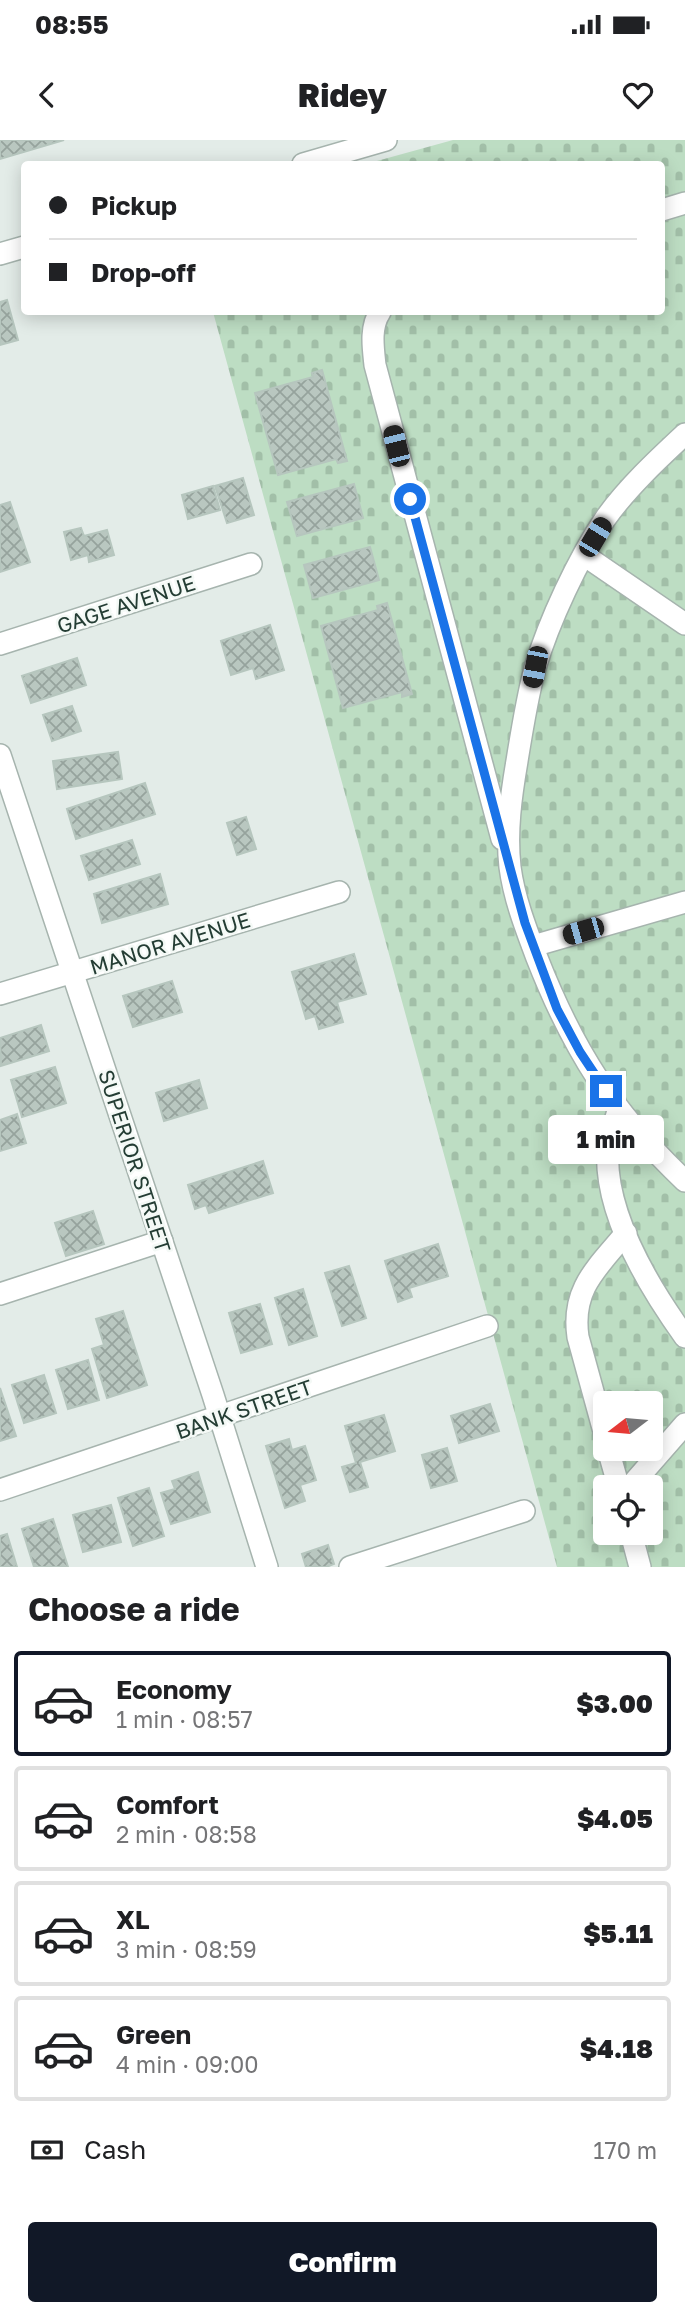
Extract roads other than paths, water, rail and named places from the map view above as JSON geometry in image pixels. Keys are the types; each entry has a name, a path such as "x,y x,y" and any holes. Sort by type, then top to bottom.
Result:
{"street":[{"path":"313,161 386,140"},
{"path":"665,209 685,203"},
{"path":"0,254 21,248"},
{"path":"378,315 372,338 375,365 517,901 557,1009 580,1052 618,1111 652,1150 685,1181"},
{"path":"510,868 509,825 513,784 535,667 556,613 584,555 606,519 642,476 685,434"},
{"path":"584,555 685,624"},
{"name":"GAGE AVENUE","path":"0,644 251,564"},
{"name":"SUPERIOR STREET","path":"0,755 220,1417 267,1567"},
{"name":"MANOR AVENUE","path":"0,994 340,892"},
{"path":"533,946 685,902"},
{"path":"618,1111 608,1147 611,1185 626,1233 651,1284 685,1338"},
{"path":"593,1392 578,1337 576,1313 586,1281 626,1233"},
{"path":"0,1294 162,1241"},
{"name":"BANK STREET","path":"0,1490 487,1326"},
{"path":"640,1475 685,1424"},
{"path":"349,1567 524,1511"},
{"path":"634,1545 640,1567"}]}
